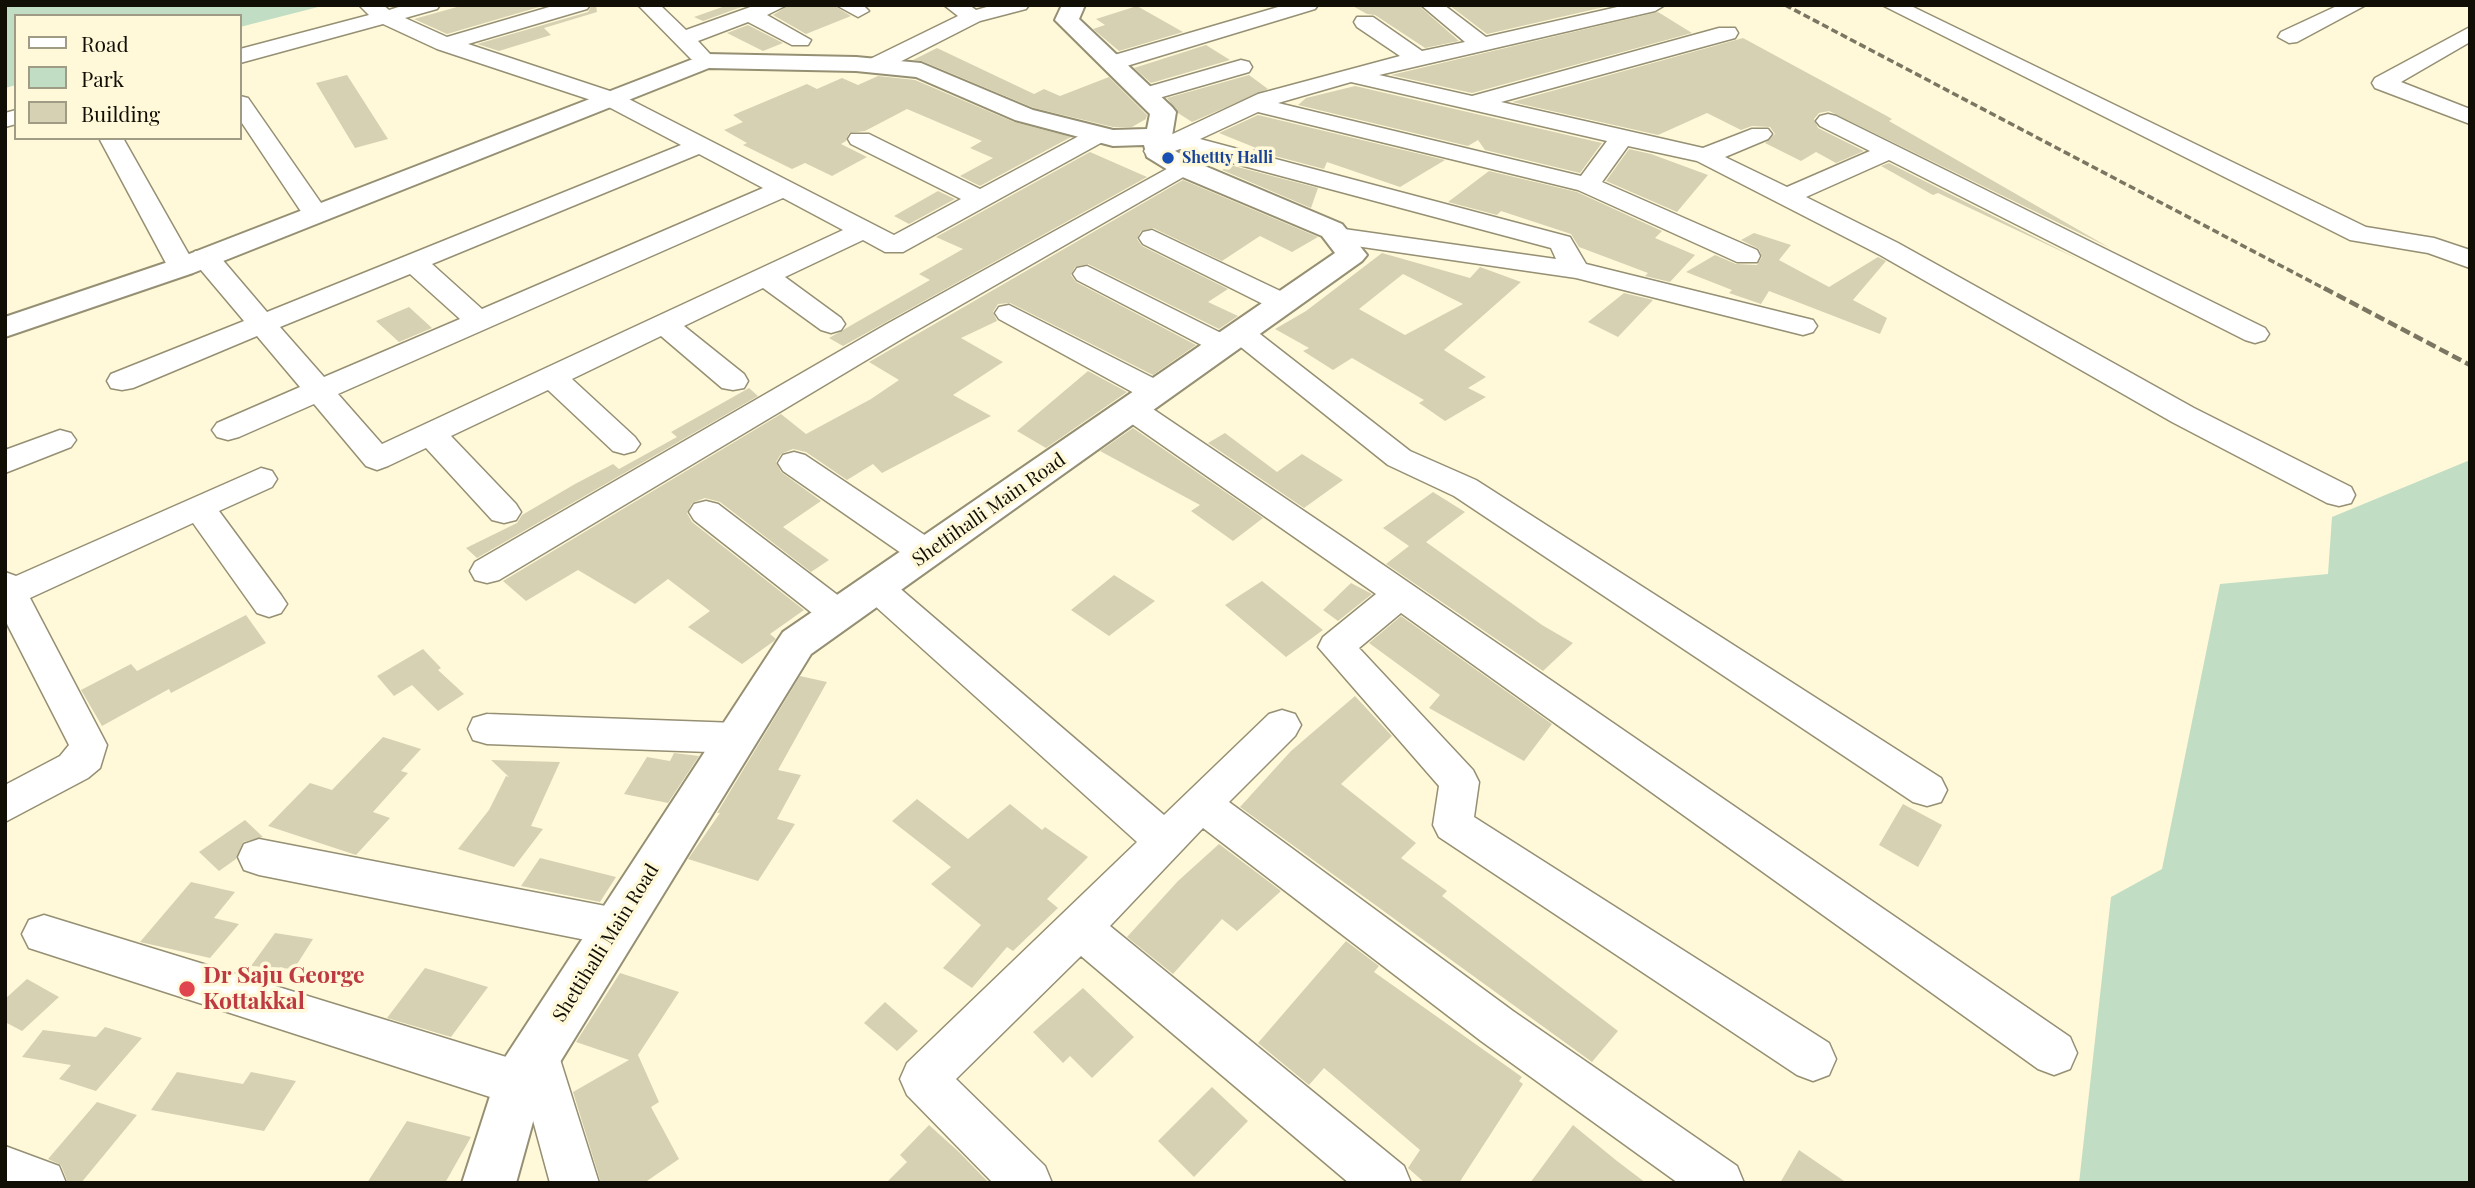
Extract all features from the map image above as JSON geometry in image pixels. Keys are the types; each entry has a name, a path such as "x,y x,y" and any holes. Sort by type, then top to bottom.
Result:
{"street":[{"path":"242,55 377,11 430,5"},
{"path":"444,44 580,5"},
{"path":"648,5 706,61"},
{"path":"684,38 777,5"},
{"path":"954,5 973,17"},
{"path":"874,66 973,17 1019,5"},
{"path":"1074,5 1067,20 1163,112 1169,149"},
{"path":"1112,63 1308,5"},
{"path":"1431,5 1482,44"},
{"path":"486,571 883,338 1169,149 1255,104 1350,75 1655,5"},
{"path":"1892,5 2359,234 2434,246 2470,260"},
{"path":"2289,37 2357,5"},
{"path":"377,11 444,44 611,99 894,246 1100,134"},
{"path":"750,15 800,40"},
{"path":"1365,22 1418,59"},
{"path":"1473,103 1727,33"},
{"path":"2470,33 2384,82 2470,117"},
{"path":"5,328 193,262 706,61 921,70 1024,115 1561,243 1576,270"},
{"path":"1146,95 1241,67"},
{"path":"1350,75 1705,156 1889,248 2183,415 2339,495"},
{"path":"1255,104 1587,185 1625,204 1710,237 1747,256"},
{"path":"242,106 315,213"},
{"path":"1828,121 2256,334"},
{"path":"1705,156 1760,134"},
{"path":"1587,185 1622,137"},
{"path":"860,139 981,199"},
{"path":"112,140 193,262 262,326 377,459 863,230"},
{"path":"122,381 701,145"},
{"path":"1169,149 1332,230 1337,236 1576,270 1803,327"},
{"path":"1786,197 1890,151"},
{"path":"228,430 783,188"},
{"name":"Shettihalli Main Road","path":"489,1183 528,1068 797,643 1352,255 1337,236"},
{"path":"1152,238 1283,303"},
{"path":"414,263 479,321"},
{"path":"1087,274 1232,339 1399,458 1465,488 1927,790"},
{"path":"765,276 831,324"},
{"path":"1009,313 1145,401 1400,594 2054,1053"},
{"path":"664,324 733,381"},
{"path":"552,377 624,444"},
{"path":"430,435 504,512"},
{"path":"5,462 60,440"},
{"path":"794,463 926,553"},
{"path":"5,805 74,767 86,757 88,745 7,591 261,479"},
{"path":"199,508 269,604"},
{"path":"706,512 839,615"},
{"path":"877,588 1165,841"},
{"path":"1400,594 1336,647 1459,782 1453,825 1813,1059"},
{"path":"1028,1183 923,1079 1080,928 1282,725"},
{"path":"486,729 737,738"},
{"path":"1201,804 1497,1027 1720,1183"},
{"path":"259,857 616,927"},
{"path":"1080,928 1387,1183"},
{"path":"44,934 528,1068 575,1183"},
{"path":"5,1170 42,1183"}],"green space":[{"path":"5,5 326,5 242,26 242,14 14,14 14,86 5,88"},
{"path":"2470,460 2470,1183 2079,1183 2111,897 2162,869 2220,584 2328,574 2332,517"}],"building":[{"path":"464,5 546,5 447,34 414,19"},
{"path":"592,5 596,5 597,12 544,28 551,35 499,51 477,44 588,12"},
{"path":"728,5 747,5 703,21 694,17"},
{"path":"789,5 833,5 851,16 806,34 773,15"},
{"path":"1351,5 1418,5 1459,41 1425,48 1375,15 1367,14"},
{"path":"1449,5 1613,5 1487,34"},
{"path":"1137,6 1183,32 1119,51 1093,29 1105,25 1096,19"},
{"path":"1658,12 1692,33 1472,93 1391,75"},
{"path":"748,25 783,43 763,51 727,33"},
{"path":"1743,38 1892,119 1889,121 2110,248 1829,111 1819,113 1814,119 1818,128 1864,151 1836,163 1816,152 1801,161 1765,143 1775,134 1770,127 1752,126 1741,130 1707,113 1658,135 1512,102"},
{"path":"1206,45 1230,60 1151,83 1134,68"},
{"path":"937,48 1034,94 1044,89 1060,96 1109,77 1147,115 1146,119 1132,127 1113,127 1034,108 922,61 913,60"},
{"path":"347,75 388,139 355,148 316,83"},
{"path":"1249,75 1268,89 1192,122 1178,113 1167,98"},
{"path":"878,76 915,80 1014,122 1071,137 980,186 960,176 993,158 970,148 982,141 907,109 865,131 849,133 846,141 841,144 867,157 832,176 805,163 792,169 743,145 747,143 724,130 743,122 733,115 807,84 817,89 842,78 858,85"},
{"path":"1355,86 1602,143 1580,173 1485,150 1478,140 1468,146 1298,105 1306,98"},
{"path":"1258,115 1445,160 1400,187 1327,162 1324,169 1252,150 1256,148 1219,133"},
{"path":"1629,149 1651,154 1708,175 1677,212 1606,181"},
{"path":"1090,152 1147,177 843,346 829,338 930,280 919,274 963,249 936,237"},
{"path":"1889,163 2082,261 1938,193 1933,195 1881,166"},
{"path":"1230,165 1318,188 1311,208 1222,170"},
{"path":"1489,171 1577,192 1662,231 1655,238 1695,255 1670,282 1645,276 1648,273 1579,247 1571,234 1501,211 1497,215 1448,202"},
{"path":"1183,180 1318,237 1292,252 1260,236 1222,261 1153,228 1141,231 1137,239 1142,246 1228,289 1208,302 1238,316 1219,329 1088,264 1075,267 1071,275 1076,282 1196,345 1153,375 1010,303 998,304 993,312 997,321 961,338 1003,362 953,395 991,416 882,473 873,464 847,480 806,452 793,449 781,454 776,462 781,472 821,501 783,527 829,560 811,572 720,502 705,498 692,503 687,513 692,522 804,610 770,634 776,639 742,664 688,627 710,611 668,579 635,604 578,570 526,601 503,581 781,414 806,434 871,399 899,380 869,362"},
{"path":"938,191 955,199 909,224 894,216"},
{"path":"1754,233 1791,245 1779,260 1829,287 1878,257 1886,261 1853,300 1887,318 1880,334 1769,291 1761,304 1729,293 1732,290 1686,272 1715,255 1736,264 1757,265 1762,257 1759,249 1741,240"},
{"path":"1382,253 1470,278 1480,267 1521,282 1444,350 1486,377 1468,388 1486,397 1445,421 1419,403 1424,400 1352,358 1333,370 1303,351 1309,348 1275,329 1306,311","holes":["1403,274 1463,304 1405,335 1359,309"]},
{"path":"1624,293 1653,300 1618,337 1588,322"},
{"path":"409,307 432,328 399,342 376,321"},
{"path":"1088,371 1127,392 1046,448 1017,431"},
{"path":"749,388 758,396 477,558 466,548 517,523 522,515 613,464 619,469 677,437 671,432"},
{"path":"1133,428 1263,518 1233,541 1191,511 1200,505 1100,451"},
{"path":"1225,433 1277,472 1302,454 1343,480 1304,508 1208,443"},
{"path":"1433,492 1465,512 1426,542 1542,625 1573,643 1543,671 1386,564 1409,546 1383,528"},
{"path":"1114,575 1155,601 1109,636 1071,610"},
{"path":"1262,581 1323,630 1286,657 1225,605"},
{"path":"1351,583 1372,594 1338,621 1323,610"},
{"path":"246,615 266,643 171,693 169,689 102,726 81,690 131,664 137,671"},
{"path":"1401,616 1552,724 1524,761 1429,708 1440,695 1369,643"},
{"path":"423,649 441,668 438,670 464,694 438,711 412,685 394,696 377,676"},
{"path":"800,676 827,682 778,770 801,775 777,819 795,824 758,881 688,859 720,813 717,813"},
{"path":"1355,696 1392,736 1341,784 1416,843 1401,858 1447,891 1442,896 1618,1031 1592,1062 1240,807 1291,751"},
{"path":"383,737 421,749 401,771 408,773 373,812 390,818 356,855 268,826 310,783 332,790"},
{"path":"674,753 699,756 668,803 624,794 647,757 670,761"},
{"path":"491,760 560,762 531,826 543,829 514,867 458,849 489,810 506,776 509,777"},
{"path":"917,799 968,839 1010,804 1042,830 1045,827 1088,857 1047,899 1058,908 1013,951 1007,947 972,988 943,968 981,925 931,884 951,867 892,821"},
{"path":"1903,804 1942,825 1918,867 1879,845"},
{"path":"245,820 263,837 243,842 236,859 219,871 199,852"},
{"path":"1219,844 1281,891 1237,931 1222,919 1173,974 1127,937 1178,881"},
{"path":"540,858 616,877 600,902 521,886"},
{"path":"191,882 235,892 214,918 239,924 210,958 140,942"},
{"path":"275,933 313,939 294,969 251,966"},
{"path":"1346,941 1379,966 1374,972 1522,1077 1519,1081 1523,1084 1459,1183 1425,1183 1408,1168 1420,1150 1324,1068 1309,1085 1258,1043"},
{"path":"425,968 488,987 451,1037 387,1018"},
{"path":"620,973 679,992 638,1055 659,1102 651,1107 679,1159 644,1183 601,1183 573,1092 629,1060 576,1042"},
{"path":"27,979 59,997 22,1031 5,1022 5,999"},
{"path":"1083,988 1134,1037 1092,1078 1070,1056 1063,1063 1033,1032"},
{"path":"885,1002 918,1031 897,1051 864,1023"},
{"path":"105,1027 142,1038 96,1091 59,1079 71,1065 22,1057 43,1030 96,1037"},
{"path":"177,1072 243,1084 251,1072 296,1081 264,1131 151,1110"},
{"path":"1212,1087 1248,1121 1194,1177 1158,1141"},
{"path":"97,1102 137,1115 81,1183 68,1183 61,1165 48,1159"},
{"path":"407,1121 471,1137 445,1183 367,1183"},
{"path":"929,1125 989,1183 886,1183 907,1162 900,1155"},
{"path":"1573,1125 1617,1161 1646,1183 1530,1183"},
{"path":"1799,1150 1847,1183 1780,1183"}],"railway":[{"path":"1785,5 2327,290"},
{"path":"2324,288 2470,365"}],"place":[{"name":"Shettty Halli","path":"1168,158"},
{"name":"Dr Saju George Kottakkal","path":"187,989"}]}
